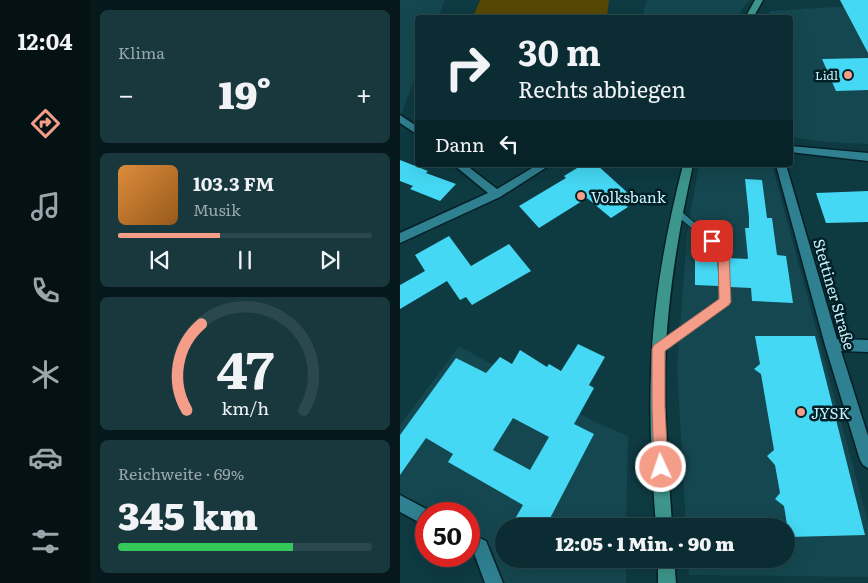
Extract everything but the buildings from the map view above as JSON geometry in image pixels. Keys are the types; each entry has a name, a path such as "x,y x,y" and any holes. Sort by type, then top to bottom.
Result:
{"main road":[{"path":"750,15 759,0"},
{"path":"664,518 658,407 659,349 667,270 677,211 688,167"},
{"path":"666,568 667,583"}],"street":[{"path":"400,118 415,130"},
{"path":"793,149 868,157"},
{"path":"462,167 496,194"},
{"path":"400,238 496,194 542,167"},
{"name":"Stettiner Straße","path":"782,167 832,345 868,460"},
{"path":"832,345 868,346"},
{"path":"400,504 415,512"},
{"path":"480,547 494,583"}],"lane":[{"path":"659,349 725,302 723,251 677,211"}],"shaded area":[{"path":"400,0 445,0 439,15 415,15 415,77 400,118"},
{"path":"480,0 609,0 607,15 474,15"},
{"path":"647,0 749,0 738,15 643,15"},
{"path":"868,5 868,144 825,142 793,137 793,15 768,15 770,11"},
{"path":"700,167 773,167 868,522 868,577 689,575 689,568 795,568 795,518 686,518 677,367 687,234"},
{"path":"459,346 595,422 628,436 626,518 495,518 495,568 626,568 626,583 494,583 480,547 480,502 415,502 415,512 400,503 400,425"}],"place":[{"name":"Lidl","path":"848,75"},
{"name":"Volksbank","path":"581,196"},
{"name":"JYSK","path":"801,412"}],"route":[{"path":"661,467 658,407 659,349 725,302 723,251 712,241"}]}
